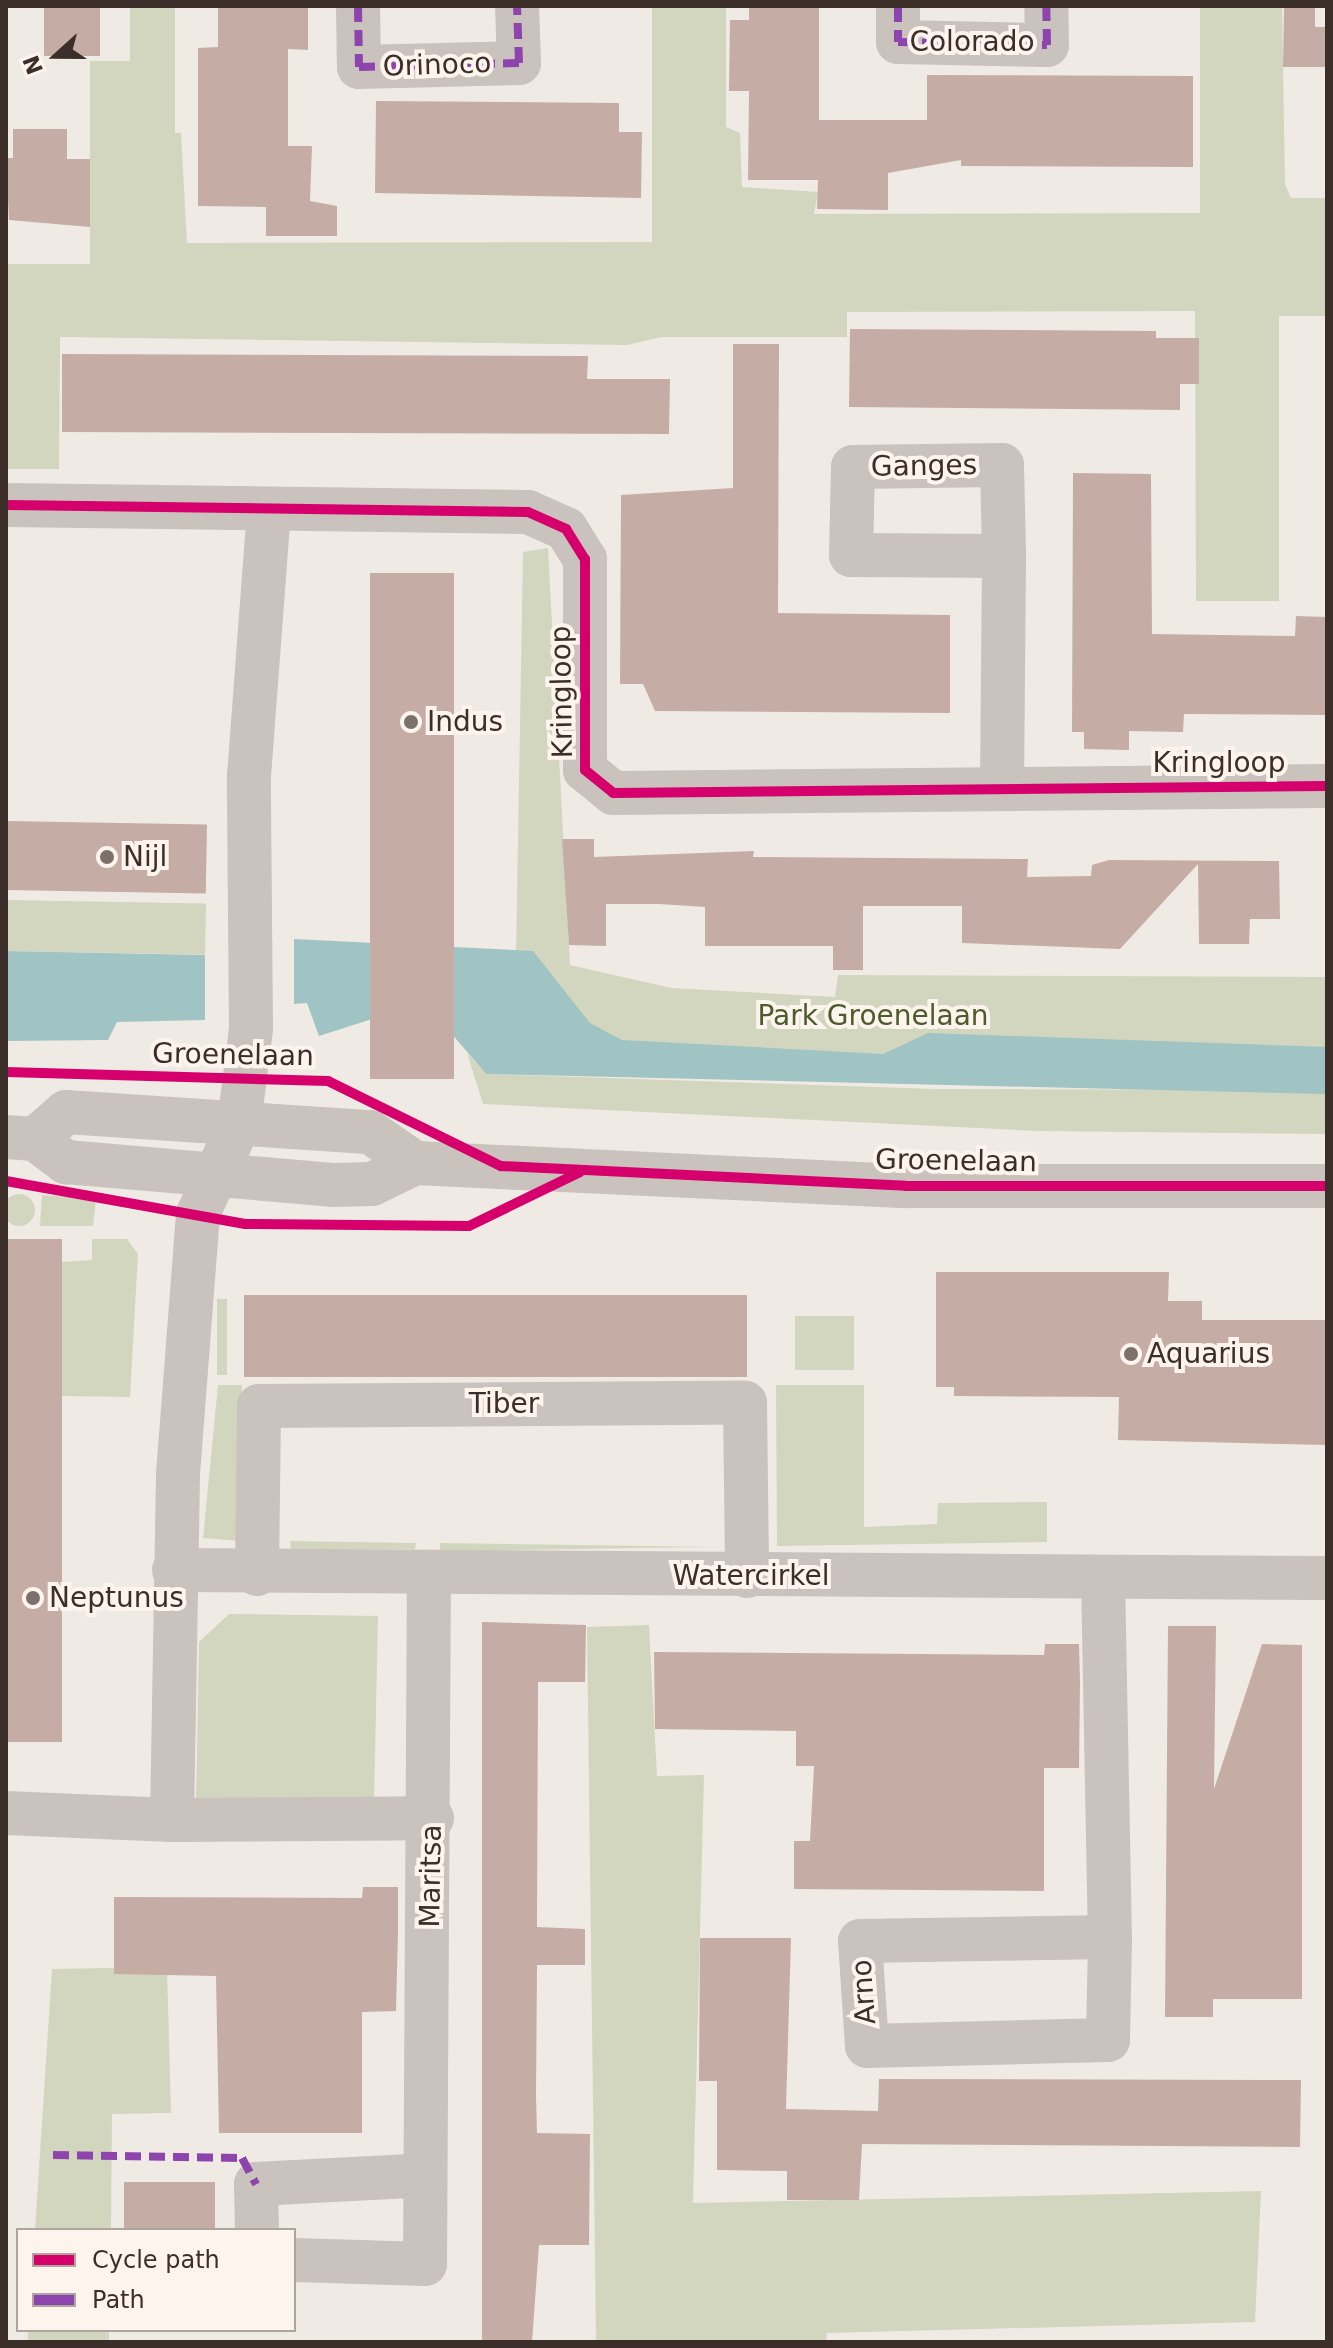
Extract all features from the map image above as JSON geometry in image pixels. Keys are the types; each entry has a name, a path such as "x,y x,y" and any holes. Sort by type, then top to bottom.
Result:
{"street":[{"name":"Orinoco","path":"358,6 359,67 519,63 517,6"},
{"name":"Colorado","path":"898,6 898,42 1047,45 1046,6"},
{"name":"Kringloop","path":"6,505 269,512 528,512 566,529 585,559 585,770 613,793 1327,786"},
{"path":"172,1820 174,1570 198,1214 239,1124 251,1029 249,776 269,512"},
{"path":"1002,788 1004,556"},
{"name":"Groenelaan","path":"20,1138 66,1112 370,1132 415,1163"},
{"name":"Groenelaan","path":"20,1138 66,1162 214,1176 372,1184 415,1163 906,1186 1327,1186"},
{"name":"Tiber","path":"257,1574 259,1406 745,1403 747,1576"},
{"name":"Watercirkel","path":"174,1570 429,1577 1327,1578"},
{"name":"Maritsa","path":"296,2260 425,2264 432,1818 429,1577"},
{"name":"Arno","path":"1103,1577 1110,1937 1108,2040 867,2046 860,1941 1110,1937"},
{"path":"6,1813 172,1820 432,1818"},
{"path":"257,2228 256,2184 425,2175"}],"green space":[{"path":"130,6 175,6 175,133 181,133 187,243 652,242 652,6 726,6 726,127 740,133 742,187 818,192 814,214 1200,213 1200,6 1282,6 1285,184 1291,198 1327,198 1327,316 1279,316 1279,601 1196,601 1195,311 847,312 847,337 662,337 627,345 60,337 59,469 6,469 6,264 90,264 90,61 130,61"},
{"name":"Park Groenelaan","path":"548,548 570,965 671,988 835,997 838,975 1327,977 1327,1051 882,1058 619,1045 576,1022 516,955 523,552"},
{"path":"6,900 206,903 205,954 6,951"},
{"path":"467,1053 486,1074 935,1089 1327,1090 1327,1134 1039,1131 483,1104"},
{"path":"19,1194 31,1198 35,1210 31,1222 19,1226 7,1222 3,1210 7,1198"},
{"path":"42,1195 96,1199 93,1226 40,1226"},
{"path":"92,1239 127,1239 138,1254 130,1397 62,1396 62,1262 92,1260"},
{"path":"217,1299 227,1299 227,1375 217,1375"},
{"path":"795,1316 854,1316 854,1370 795,1370"},
{"path":"218,1385 242,1385 240,1541 203,1538"},
{"path":"776,1385 864,1385 864,1527 937,1524 938,1503 1047,1502 1047,1542 777,1546"},
{"path":"290,1541 416,1543 415,1549 291,1549"},
{"path":"440,1543 713,1547 440,1551"},
{"path":"229,1614 378,1616 374,1804 196,1805 199,1642"},
{"path":"649,1625 657,1776 704,1775 693,2203 1261,2191 1255,2322 827,2333 826,2342 596,2342 587,1627"},
{"path":"167,1967 171,2113 112,2114 111,2228 35,2228 52,1969"},
{"path":"28,2332 109,2332 109,2342 28,2342"}],"water":[{"path":"294,939 533,951 590,1023 622,1040 883,1054 928,1033 1327,1047 1327,1094 486,1074 439,1019 369,1020 319,1036 307,1003 294,1004"},
{"path":"6,951 205,955 205,1020 117,1022 108,1040 6,1041"}],"building":[{"path":"44,6 100,6 100,56 44,56"},
{"path":"218,6 308,6 308,50 288,49 288,146 312,146 310,201 337,206 337,236 266,236 266,207 198,206 198,48 218,47"},
{"path":"749,6 819,6 819,120 927,120 927,75 1193,76 1193,167 961,166 961,160 888,173 888,210 817,209 818,180 748,180 749,91 729,91 730,20 749,20"},
{"path":"1284,6 1315,6 1315,27 1327,27 1327,67 1283,67"},
{"path":"376,101 619,103 619,132 642,132 641,198 375,193"},
{"path":"13,129 67,129 67,159 90,159 90,227 9,220 6,158 13,158"},
{"path":"850,329 1156,331 1156,338 1199,338 1199,384 1180,384 1180,410 849,407"},
{"path":"733,344 779,344 778,613 950,615 950,713 655,711 643,684 620,684 621,495 733,488"},
{"path":"62,354 588,356 587,379 670,379 669,434 62,432"},
{"path":"1073,473 1151,474 1152,634 1295,636 1296,616 1327,617 1327,715 1184,714 1183,732 1129,731 1129,750 1084,749 1084,732 1072,732"},
{"name":"Indus","path":"370,573 454,573 454,1079 370,1079"},
{"name":"Nijl","path":"6,821 207,825 206,893 6,890"},
{"path":"562,839 594,839 594,857 754,851 753,857 1028,859 1027,877 1091,876 1092,865 1109,860 1279,861 1280,919 1250,919 1249,944 1199,944 1198,864 1120,949 962,943 962,906 863,906 863,970 833,970 833,946 705,946 705,907 606,904 606,946 569,945"},
{"name":"Neptunus","path":"6,1239 62,1239 62,1742 6,1742"},
{"name":"Aquarius","path":"936,1272 1169,1272 1168,1301 1202,1301 1202,1320 1327,1320 1327,1445 1118,1440 1119,1397 954,1396 954,1387 936,1387"},
{"path":"244,1295 747,1295 747,1377 244,1377"},
{"path":"482,1622 586,1625 585,1682 538,1682 537,1927 585,1929 585,1965 537,1965 536,2097 537,2133 590,2134 589,2245 539,2245 532,2342 482,2342"},
{"path":"1168,1626 1216,1626 1214,1789 1262,1644 1302,1645 1302,1999 1213,1999 1213,2017 1165,2017"},
{"path":"1045,1644 1079,1644 1080,1682 1079,1768 1044,1768 1044,1891 794,1889 794,1841 810,1841 814,1766 796,1766 796,1731 655,1729 654,1652 1044,1655"},
{"path":"363,1887 398,1887 398,1932 396,2011 362,2012 362,2133 219,2133 216,1976 114,1974 114,1897 362,1898"},
{"path":"700,1938 791,1938 786,2109 878,2111 879,2079 1301,2080 1300,2147 862,2144 859,2200 787,2200 787,2171 717,2170 717,2081 699,2081"},
{"path":"124,2182 215,2182 215,2228 124,2228"}],"marked path":[{"path":"358,6 359,67 519,63 517,6"},
{"path":"898,6 898,42 1047,45 1046,6"},
{"path":"53,2155 242,2158 256,2184"}],"cycle path":[{"path":"6,505 528,512 566,529 585,559 585,770 613,793 1327,786"},
{"path":"6,1072 328,1081 501,1166 906,1186 1327,1186"},
{"path":"6,1181 245,1224 469,1226 580,1172"}],"place":[{"name":"Indus","path":"411,722"},
{"name":"Nijl","path":"107,857"},
{"name":"Aquarius","path":"1131,1354"},
{"name":"Neptunus","path":"33,1598"}]}
